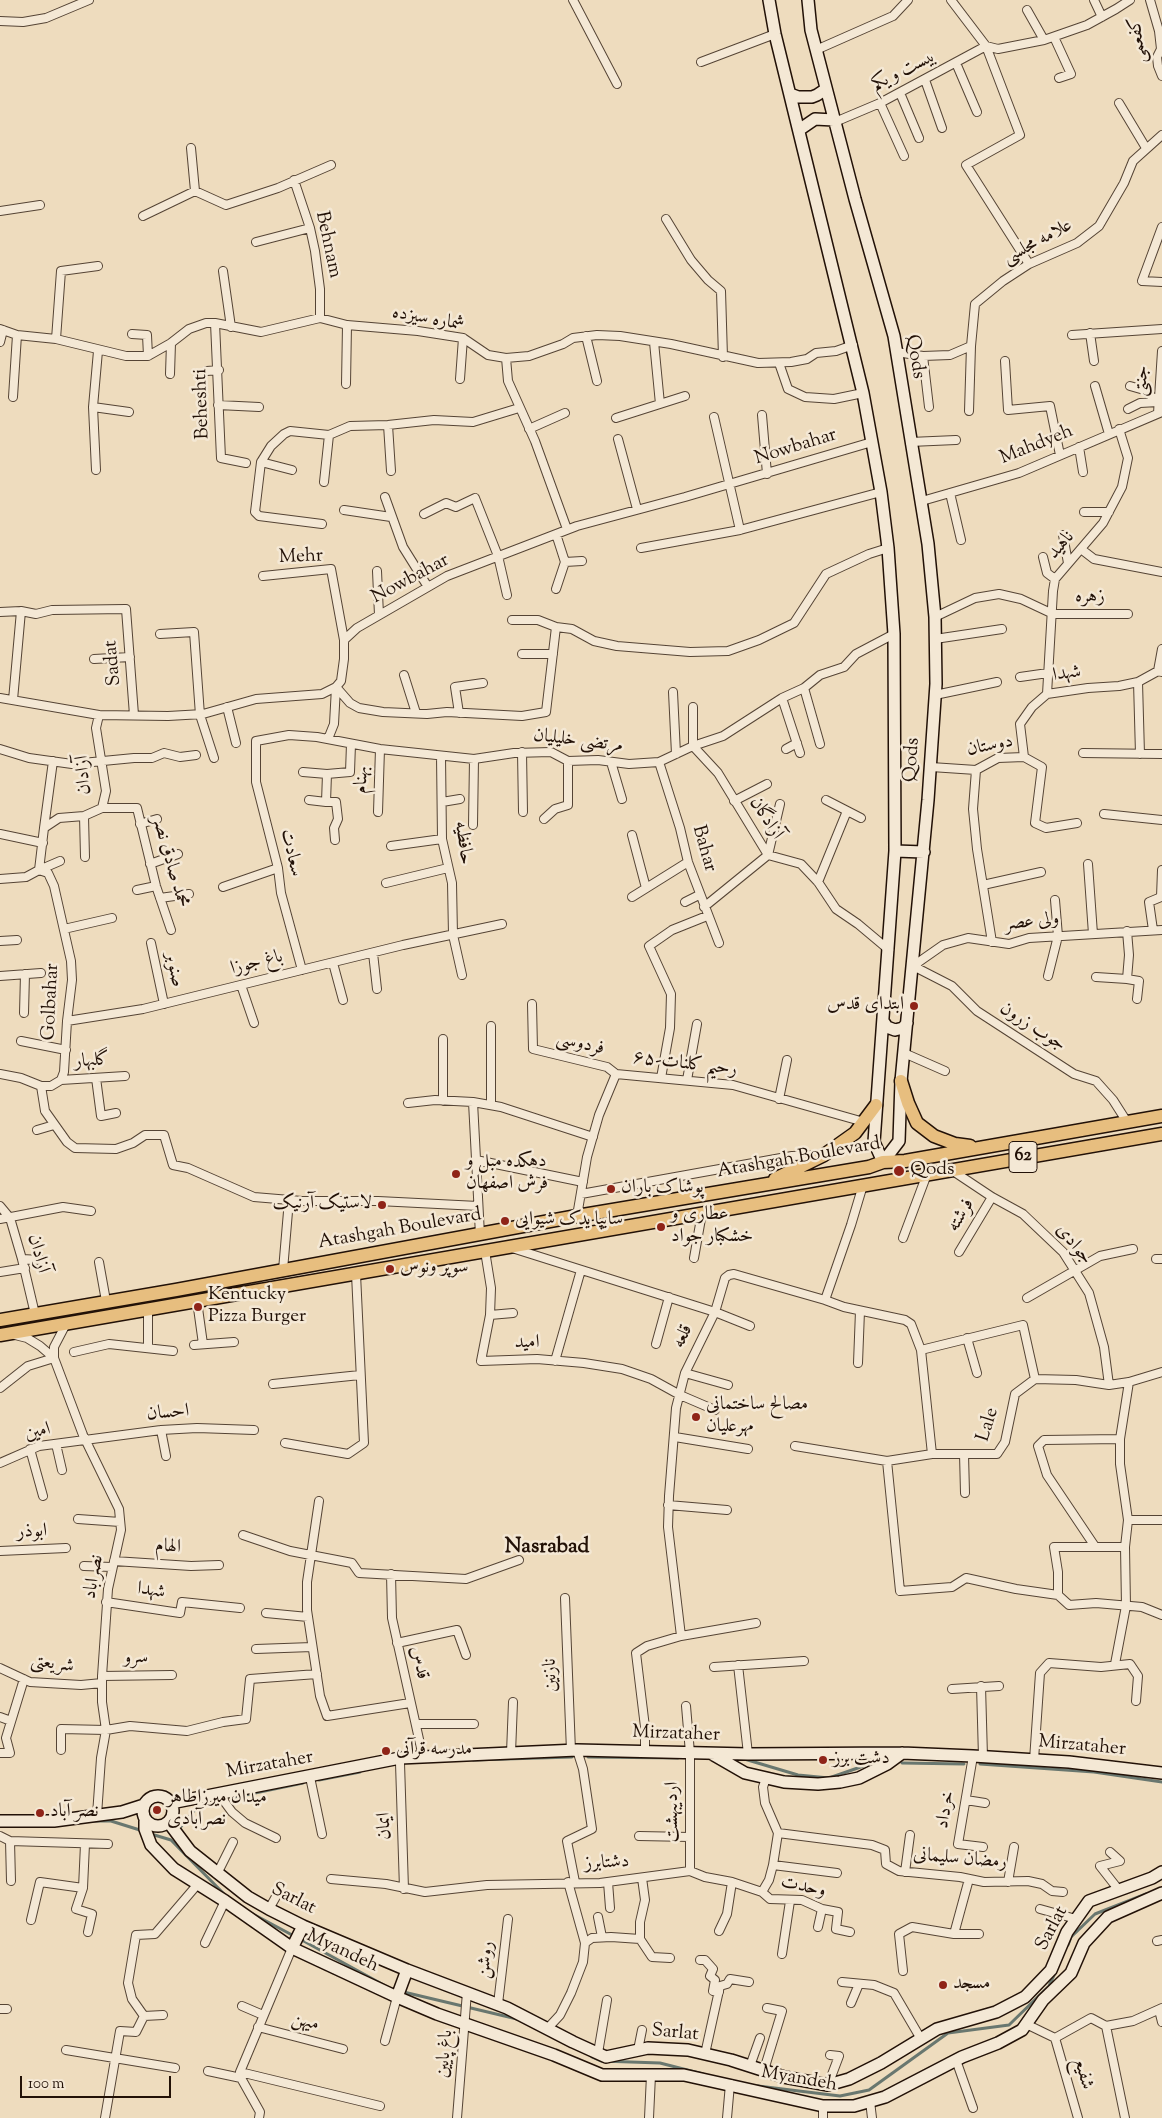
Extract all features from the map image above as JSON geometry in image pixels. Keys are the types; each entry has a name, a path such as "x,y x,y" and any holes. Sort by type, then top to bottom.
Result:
{"main road":[{"name":"Qods","path":"769,0 775,34 863,393 881,492 888,548 894,634 895,851 874,1142 883,1162 899,1141 901,1081 931,767 935,695 935,617 922,500 910,442 894,336 816,50 811,30 808,0"},
{"path":"790,94 805,98 818,95 826,89"},
{"path":"799,130 815,119 835,121"},
{"path":"895,851 924,852"},
{"path":"882,1021 887,1027 895,1030 902,1028 907,1023"},
{"path":"901,1081 908,1104 917,1123 934,1136 955,1144 979,1148"},
{"path":"763,1185 824,1155 856,1133 876,1105"},
{"name":"Atashgah Boulevard","path":"0,1320 577,1216 869,1167 883,1162 905,1161 1162,1116"},
{"name":"Atashgah Boulevard","path":"5,1334 884,1180 1162,1134"},
{"path":"883,1162 884,1180"},
{"path":"334,1261 337,1277"},
{"name":"Mirzataher","path":"145,1821 153,1798 161,1797 171,1803 193,1800 218,1793 310,1777 400,1758 574,1750 748,1754 902,1753 1034,1760 1162,1774"},
{"path":"711,1753 746,1773 784,1782 818,1784 859,1778 902,1753"},
{"name":"Mirzataher","path":"0,1821 54,1821 122,1812 158,1825 171,1820 193,1800"},
{"path":"171,1803 171,1820"},
{"name":"Sarlat","path":"171,1820 190,1851 248,1897 269,1909 297,1938 407,1970 466,2002 498,2004 606,2057 648,2048 688,2050 784,2077 828,2085 849,2079 881,2063 937,2029 996,2012 1025,1996 1051,1970 1066,1932 1089,1900 1152,1878 1162,1872"},
{"name":"Myandeh","path":"145,1821 151,1845 174,1869 197,1885 297,1938 397,1997 602,2075 684,2075 823,2106 854,2106 885,2097 956,2060 998,2044 1022,2030 1043,2000 1071,1973 1084,1943 1108,1917 1162,1893"},
{"path":"397,1997 407,1970"}],"street":[{"path":"0,22 23,22 46,18 89,0"},
{"path":"574,0 617,84"},
{"path":"816,50 893,16 908,0"},
{"path":"951,0 986,46 1020,135 966,165 1029,264"},
{"path":"1094,0 1102,17"},
{"path":"986,46 998,50 1054,37 1102,17 1130,0"},
{"name":"کفعمی","path":"1150,0 1161,49 1158,66 1162,76"},
{"path":"1027,10 1044,40"},
{"path":"701,62 775,34"},
{"path":"1054,37 1071,74 1059,78"},
{"name":"بیست و یکم","path":"835,121 880,103 986,46"},
{"path":"956,63 977,112"},
{"path":"925,80 942,128"},
{"path":"900,92 919,138"},
{"path":"880,103 904,156"},
{"path":"1119,103 1146,148"},
{"name":"علامه مجلسی","path":"969,411 974,304 1004,280 1029,264 1078,242 1100,226 1124,183 1133,161 1162,135"},
{"path":"191,148 195,191"},
{"path":"143,216 195,191 226,205 278,188 331,165"},
{"name":"Behnam","path":"294,180 310,228 320,289 320,318"},
{"path":"0,211 40,205"},
{"path":"666,219 691,260 708,280 721,291 723,357"},
{"path":"1162,227 1142,280 1162,282"},
{"path":"256,242 310,228"},
{"path":"56,339 60,272 98,266"},
{"path":"223,271 231,327"},
{"name":"شماره سیزده","path":"148,356 171,343 189,329 206,323 260,332 320,318 347,325 418,331 462,338 488,356 506,358 529,356 563,344 573,338 586,336 620,336 758,363 779,363 807,359 816,353 836,351 852,345"},
{"name":"Beheshti","path":"215,323 219,370 218,405 221,458 246,463"},
{"path":"346,384 347,325"},
{"path":"0,342 1,329 17,335 56,339 98,351 126,356 148,356 147,335 132,334"},
{"path":"1072,335 1162,329"},
{"path":"1090,334 1094,361"},
{"path":"14,397 17,335"},
{"path":"586,336 597,381"},
{"path":"460,379 462,338"},
{"path":"654,342 660,404"},
{"path":"170,374 171,343"},
{"path":"896,352 923,356 950,355 971,346"},
{"path":"96,470 93,407 98,351"},
{"name":"جنتی","path":"1160,413 1158,402 1162,351"},
{"path":"923,356 929,407"},
{"path":"506,358 508,381 530,429 567,529"},
{"path":"1005,361 1008,410 1050,406 1060,455"},
{"path":"779,363 788,389 805,397 834,398 863,393"},
{"path":"207,371 219,370"},
{"path":"1095,386 1108,434"},
{"path":"1130,386 1144,390 1158,402"},
{"path":"616,418 685,396"},
{"path":"1128,409 1140,403 1158,402"},
{"path":"218,405 259,407"},
{"path":"93,407 129,412"},
{"path":"322,524 256,515 256,491 261,462 271,446 290,431 329,435 350,426 388,425 434,420 473,422 519,408"},
{"path":"530,429 565,413"},
{"name":"Mahdyeh","path":"922,500 1019,473 1160,413"},
{"path":"762,415 767,474"},
{"path":"714,417 728,485 740,530"},
{"path":"388,425 390,471"},
{"name":"ناهید","path":"1047,694 1055,579 1103,523 1122,487 1128,458 1119,429"},
{"path":"324,482 329,435"},
{"path":"618,438 637,509"},
{"path":"910,442 956,440"},
{"name":"Nowbahar","path":"344,640 357,628 447,576 567,529 767,474 872,442"},
{"path":"1079,447 1083,472"},
{"path":"261,462 292,470"},
{"path":"641,548 740,530 881,492"},
{"path":"950,493 961,540"},
{"path":"385,497 390,517 404,547 428,587"},
{"path":"424,514 446,503 456,507 475,498 498,556 507,594"},
{"path":"344,510 390,517"},
{"path":"1084,512 1109,512"},
{"path":"556,534 565,562 556,589"},
{"path":"1063,535 1068,563"},
{"path":"512,620 538,620 556,627 572,629 594,642 617,646 690,652 728,651 759,640 794,623 826,574 869,554 888,548"},
{"path":"1081,549 1094,559 1162,572"},
{"path":"1043,557 1047,573 1055,579"},
{"path":"565,562 582,561"},
{"name":"Mehr","path":"262,576 331,569 344,640"},
{"path":"377,571 379,615"},
{"path":"935,617 975,598 999,594 1021,599 1053,614"},
{"name":"Sadat","path":"21,612 36,614 52,610 126,609 134,715"},
{"path":"0,612 21,612 13,700"},
{"name":"زهره","path":"1053,614 1128,614"},
{"path":"336,687 350,704 359,708 383,712 459,712 522,716 546,712 556,627"},
{"path":"935,639 1002,629"},
{"path":"160,634 194,632 200,714 214,758"},
{"name":"مرتضی خلیلیان","path":"256,741 289,735 328,739 380,749 474,759 522,752 551,752 568,761 598,760 628,764 660,762 694,746 723,736 782,698 804,688 820,675 844,667 856,654 894,634"},
{"path":"0,698 99,715 134,715 200,714 256,699 322,694 336,687 341,681 344,640"},
{"path":"1160,671 1162,649"},
{"path":"522,654 553,654"},
{"path":"94,659 130,657"},
{"name":"شهدا","path":"1024,757 1020,724 1032,708 1047,694 1119,686 1138,682 1160,671"},
{"path":"1020,677 1048,673"},
{"path":"404,675 416,713"},
{"path":"459,712 455,687 483,682"},
{"path":"935,695 997,682"},
{"path":"1138,682 1140,754"},
{"path":"328,739 334,724 336,687"},
{"path":"804,688 820,744"},
{"path":"673,692 676,754"},
{"path":"782,698 800,753"},
{"path":"226,707 236,743"},
{"path":"693,707 694,746"},
{"name":"آزادان","path":"44,828 59,818 84,816 102,808 106,791 96,728 99,715"},
{"name":"سعادت","path":"256,741 256,782 278,868 281,893 302,970"},
{"path":"786,749 797,743"},
{"path":"303,772 327,774 350,772 351,744"},
{"name":"آزادگان","path":"694,746 718,773 768,855 801,864 818,882 836,909 858,924 889,950"},
{"path":"0,749 29,758 72,764 152,758 164,753 180,757 196,755"},
{"name":"بهنام","path":"378,812 380,749"},
{"path":"522,752 523,812"},
{"path":"1083,753 1162,754"},
{"name":"حافظیه","path":"441,756 442,839 452,883 453,934 462,975"},
{"name":"دوستان","path":"931,767 976,770 998,758 1024,757 1042,767 1035,823 1046,828 1078,823"},
{"path":"473,825 474,759"},
{"path":"39,870 53,761"},
{"path":"544,819 555,809 568,805 568,761"},
{"path":"611,762 622,800"},
{"name":"Bahar","path":"660,762 688,862 707,916 719,943"},
{"path":"976,770 973,809 992,942"},
{"path":"326,802 327,774"},
{"path":"734,801 767,784"},
{"path":"442,802 460,799"},
{"path":"309,800 336,802 338,819 334,828 335,840"},
{"path":"826,800 861,818"},
{"path":"704,906 768,855 780,804"},
{"name":"محمد صادق نصر","path":"102,808 137,808 156,886 171,930"},
{"path":"818,882 847,811"},
{"path":"1104,814 1162,820"},
{"path":"84,816 86,857"},
{"path":"140,824 157,819"},
{"path":"0,834 43,843"},
{"path":"632,835 646,888"},
{"path":"391,846 442,839"},
{"path":"150,864 178,854"},
{"path":"0,879 26,877 60,861"},
{"path":"632,897 688,862"},
{"path":"1088,864 1093,934"},
{"path":"223,887 278,868"},
{"path":"386,883 448,868"},
{"name":"Golbahar","path":"39,870 48,873 54,886 72,961 64,1072 61,1080"},
{"path":"1153,930 1149,902 1161,897 1162,870"},
{"path":"983,886 1041,872"},
{"path":"137,890 156,886"},
{"path":"160,898 188,894"},
{"path":"685,902 699,895"},
{"path":"1048,976 1058,936 1055,900"},
{"path":"661,1078 670,1028 671,994 649,946 672,930 707,916"},
{"path":"64,929 112,918"},
{"name":"باغ جوزا","path":"67,1021 164,1004 453,934 502,924"},
{"name":"ولی عصر","path":"913,966 943,945 968,938 1009,944 1029,938 1162,930"},
{"path":"1126,931 1129,955 1127,979"},
{"path":"0,941 17,940"},
{"name":"صنوبر","path":"151,943 164,1004"},
{"path":"373,953 377,989"},
{"path":"333,963 343,1000"},
{"name":"جوب زرون","path":"913,966 952,986 977,1011 1074,1074 1096,1081 1113,1100 1127,1122"},
{"path":"0,976 41,973"},
{"path":"24,1013 25,974"},
{"path":"1096,977 1127,979 1139,982 1137,999"},
{"path":"241,985 254,1023"},
{"name":"فردوسی","path":"532,1004 532,1047 536,1052 607,1067 616,1074"},
{"path":"687,1080 697,1024"},
{"path":"491,1026 491,1106"},
{"path":"443,1039 443,1101"},
{"path":"21,1041 66,1050"},
{"path":"904,1053 945,1071"},
{"path":"779,1099 787,1060"},
{"path":"0,1074 21,1078 41,1086 51,1086 61,1080"},
{"name":"۶۵-رحیم کلنات","path":"577,1216 592,1138 599,1115 616,1074 733,1085 864,1122"},
{"name":"گلبهار","path":"61,1080 125,1076"},
{"path":"96,1078 101,1116 116,1113"},
{"path":"41,1086 45,1112 67,1142 75,1148 91,1150 116,1149 133,1143 145,1135 164,1135 173,1165 188,1168 254,1198 478,1206"},
{"path":"408,1104 443,1101 473,1102 535,1117 592,1138"},
{"path":"473,1102 480,1235"},
{"path":"37,1130 54,1125"},
{"path":"581,1194 792,1156 824,1155"},
{"path":"476,1160 583,1182"},
{"name":"جوادی","path":"951,1170 992,1197 1023,1214 1063,1252 1089,1294 1104,1347 1109,1385"},
{"path":"903,1238 928,1174"},
{"path":"863,1185 825,1300 860,1311 905,1320 911,1324 921,1350 932,1454"},
{"name":"فرشته","path":"959,1252 992,1197"},
{"path":"283,1270 289,1200"},
{"name":"آزادان","path":"0,1206 10,1218 36,1314"},
{"path":"0,1219 63,1207 91,1211"},
{"path":"694,1258 702,1213"},
{"path":"507,1247 669,1297 750,1326"},
{"path":"1027,1298 1100,1256 1133,1249"},
{"name":"امید","path":"485,1251 491,1288 490,1315 481,1362 537,1359 622,1369 651,1379 680,1395 715,1410"},
{"path":"22,1259 40,1260"},
{"path":"99,1262 106,1302"},
{"path":"0,1272 24,1268"},
{"path":"555,1361 582,1270"},
{"path":"284,1443 348,1454 364,1443 356,1274"},
{"name":"قلعه","path":"681,1636 670,1552 668,1505 676,1408 685,1373 715,1312 725,1278 730,1274 734,1274 825,1300"},
{"path":"656,1344 669,1297"},
{"path":"197,1301 203,1344"},
{"path":"148,1310 148,1348"},
{"path":"858,1364 860,1311"},
{"path":"490,1315 513,1313"},
{"path":"54,1358 54,1347 66,1324"},
{"path":"921,1350 1023,1325 1035,1379 1076,1380 1109,1385 1129,1382 1162,1372"},
{"path":"5,1334 27,1338 54,1358"},
{"path":"968,1338 977,1373"},
{"path":"194,1345 234,1342"},
{"path":"74,1352 109,1344 173,1351"},
{"path":"0,1388 28,1366 54,1358"},
{"name":"نصراباد","path":"54,1358 86,1441 119,1509 121,1530 106,1602 102,1679 106,1730 101,1758 97,1815"},
{"path":"685,1373 728,1385"},
{"path":"273,1384 360,1374"},
{"name":"Lale","path":"795,1446 886,1461 932,1454 997,1454 1005,1442 1015,1394 1035,1379"},
{"path":"1115,1664 1126,1606 1125,1547 1128,1520 1120,1464 1120,1439 1129,1382"},
{"name":"احسان","path":"86,1441 161,1430 198,1428 254,1430"},
{"path":"161,1430 166,1456"},
{"path":"675,1437 748,1449"},
{"path":"1094,1546 1047,1475 1038,1446 1044,1440 1120,1439"},
{"name":"امین","path":"0,1463 30,1449 86,1441"},
{"path":"56,1444 62,1470"},
{"path":"30,1449 43,1496"},
{"path":"964,1454 965,1493"},
{"path":"886,1461 900,1591 952,1587 966,1578 1016,1589 1058,1595 1069,1605 1096,1603 1142,1607 1162,1615"},
{"path":"319,1501 307,1582 308,1617 320,1696 327,1716 410,1703"},
{"path":"668,1505 728,1510"},
{"path":"78,1519 120,1522"},
{"path":"1128,1520 1162,1520"},
{"path":"243,1535 290,1551 310,1553 352,1563 359,1574 466,1579 519,1560"},
{"path":"1058,1595 1054,1547 1125,1547"},
{"name":"ابوذر","path":"0,1551 66,1548"},
{"name":"الهام","path":"84,1566 113,1564 219,1565"},
{"name":"قدس","path":"390,1574 392,1618 423,1757"},
{"name":"نازنین","path":"565,1598 574,1750 583,1769 592,1829 567,1841 572,1882"},
{"name":"شهدا","path":"106,1602 180,1613 182,1602 240,1608"},
{"path":"266,1613 308,1617"},
{"path":"645,1751 645,1727 636,1653 647,1646 681,1636 756,1623"},
{"path":"398,1643 457,1630 466,1655"},
{"path":"256,1649 312,1647"},
{"path":"714,1667 804,1661"},
{"path":"1034,1760 1040,1673 1049,1663 1101,1667 1115,1664 1130,1664 1138,1676 1136,1701"},
{"path":"738,1665 748,1754"},
{"name":"شریعتی","path":"0,1668 24,1679 54,1684 81,1685 102,1679"},
{"path":"61,1750 61,1729 106,1730 130,1726 186,1731 223,1722 246,1719 250,1679 317,1674"},
{"name":"سرو","path":"102,1679 172,1675"},
{"path":"0,1754 10,1753 6,1738 24,1679"},
{"name":"خرداد","path":"981,1686 978,1756 966,1800 958,1844 984,1847"},
{"path":"952,1688 999,1686"},
{"path":"512,1753 513,1702"},
{"path":"686,1706 690,1753"},
{"path":"0,1717 10,1721"},
{"path":"416,1724 474,1724"},
{"name":"اردیبهشت","path":"690,1753 690,1871"},
{"name":"ایمان","path":"400,1763 404,1889"},
{"path":"310,1777 322,1834"},
{"path":"762,1892 769,1880 778,1833 765,1803 763,1787 766,1778"},
{"path":"218,1793 232,1812 244,1823 276,1838"},
{"path":"966,1800 985,1803"},
{"name":"رمضان سلیمانی","path":"778,1833 872,1845 885,1850 886,1864 899,1871 960,1877 984,1882 1028,1881 1042,1884 1052,1891 1063,1892"},
{"path":"905,1872 910,1835"},
{"path":"0,1836 10,1840 108,1844"},
{"path":"639,1836 690,1837"},
{"path":"10,1840 11,1881"},
{"path":"217,1874 233,1842"},
{"path":"85,1844 83,1888 76,1909 92,1914 88,1932"},
{"path":"1008,1882 1014,1847"},
{"path":"1110,1852 1120,1861 1100,1866 1118,1890"},
{"path":"773,1865 837,1873"},
{"name":"دشتابرز","path":"331,1879 386,1884 424,1892 488,1885 608,1882 690,1871 705,1877 732,1882 762,1892"},
{"path":"642,1878 645,1900 640,1922 640,1939 652,1957 670,1958"},
{"path":"954,1934 970,1879"},
{"path":"31,1920 40,1882 83,1888"},
{"path":"547,2029 560,2015 583,1962 585,1943 572,1882"},
{"path":"608,1882 610,1908"},
{"path":"719,1931 727,1914 732,1882"},
{"path":"144,2016 132,1999 128,1983 136,1935 155,1934 197,1885"},
{"name":"وحدت","path":"762,1892 770,1899 802,1900 822,1909 838,1912 836,1929 850,1932"},
{"path":"269,1909 278,1893"},
{"path":"205,1943 225,1901"},
{"path":"782,1954 790,1901"},
{"path":"818,1927 822,1909"},
{"path":"1040,1909 1076,1919"},
{"path":"598,1917 602,1937"},
{"name":"روشن","path":"498,2004 508,1919"},
{"path":"902,1971 899,1934 912,1927 954,1934 979,1934"},
{"path":"585,1943 592,1938 602,1937 640,1939"},
{"path":"259,2118 260,2112 240,2075 258,2027 297,1938"},
{"path":"700,1960 710,1963 713,1969 710,1976 715,1980 713,1991 727,1984 730,1979 749,1982"},
{"path":"842,1982 874,1985 894,1993 921,2039"},
{"path":"851,2003 860,1984"},
{"path":"705,2054 719,1989"},
{"path":"385,2041 397,1997"},
{"path":"598,2053 607,2000"},
{"name":"باغ پایین","path":"457,2118 466,2002"},
{"path":"242,2006 263,2015"},
{"path":"764,2070 782,2011 767,2008"},
{"path":"1026,2024 1055,2038 1091,2018 1106,2026 1133,2021 1161,2009 1162,2022"},
{"path":"144,2016 163,2015"},
{"path":"105,2118 120,2031 136,2032 144,2016"},
{"path":"1106,2026 1125,2118"},
{"name":"میهن","path":"258,2027 343,2049"},
{"path":"638,2050 642,2030"},
{"path":"750,2066 760,2038"},
{"name":"شفیع","path":"1055,2038 1078,2118"},
{"path":"66,2050 175,2068"},
{"path":"828,2085 839,2056 830,2055"},
{"path":"956,2060 973,2108"},
{"path":"208,2071 240,2075 380,2106"},
{"path":"649,2118 651,2075"},
{"path":"727,2118 730,2084"},
{"path":"870,2101 872,2118"},
{"path":"823,2106 823,2118"}],"waterway":[{"path":"473,1760 572,1757"},
{"path":"588,1757 678,1758"},
{"path":"741,1758 798,1775 829,1778 875,1762"},
{"path":"902,1763 964,1764"},
{"path":"980,1764 1094,1772 1162,1782"},
{"path":"319,1780 360,1772"},
{"path":"231,1798 303,1783"},
{"path":"178,1830 199,1805 214,1801"},
{"path":"93,1821 111,1821 143,1831"},
{"path":"151,1834 171,1840 224,1894"},
{"path":"1068,1945 1071,1937 1095,1914 1146,1894"},
{"path":"251,1913 294,1936"},
{"path":"300,1939 391,1989 517,2019"},
{"path":"758,2086 840,2096 869,2090 948,2033 1009,2025 1049,1986 1055,1973"},
{"path":"592,2057 601,2061 660,2063 703,2074"}],"place":[{"name":"ابتدای قدس","path":"914,1006"},
{"name":"Qods","path":"899,1171"},
{"name":"دهکده مبل و فرش اصفهان","path":"456,1174"},
{"name":"پوشاک باران","path":"611,1189"},
{"name":"لاستیک آرنیک","path":"382,1205"},
{"name":"سایپا یدک شیوایی","path":"505,1221"},
{"name":"عطاری و خشکبار جواد","path":"661,1227"},
{"name":"سوپر ونوس","path":"390,1269"},
{"name":"Kentucky Pizza Burger","path":"198,1307"},
{"name":"مصالح ساختمانی مهرعلیان","path":"696,1417"},
{"name":"مدرسه قرآنی","path":"386,1751"},
{"name":"دشت برز","path":"823,1760"},
{"name":"میدان میرزاطاهر نصرآبادی","path":"157,1810"},
{"name":"نصر آباد","path":"40,1813"},
{"name":"مسجد","path":"943,1985"}],"district":[{"name":"Nasrabad","path":"547,1548"}]}
